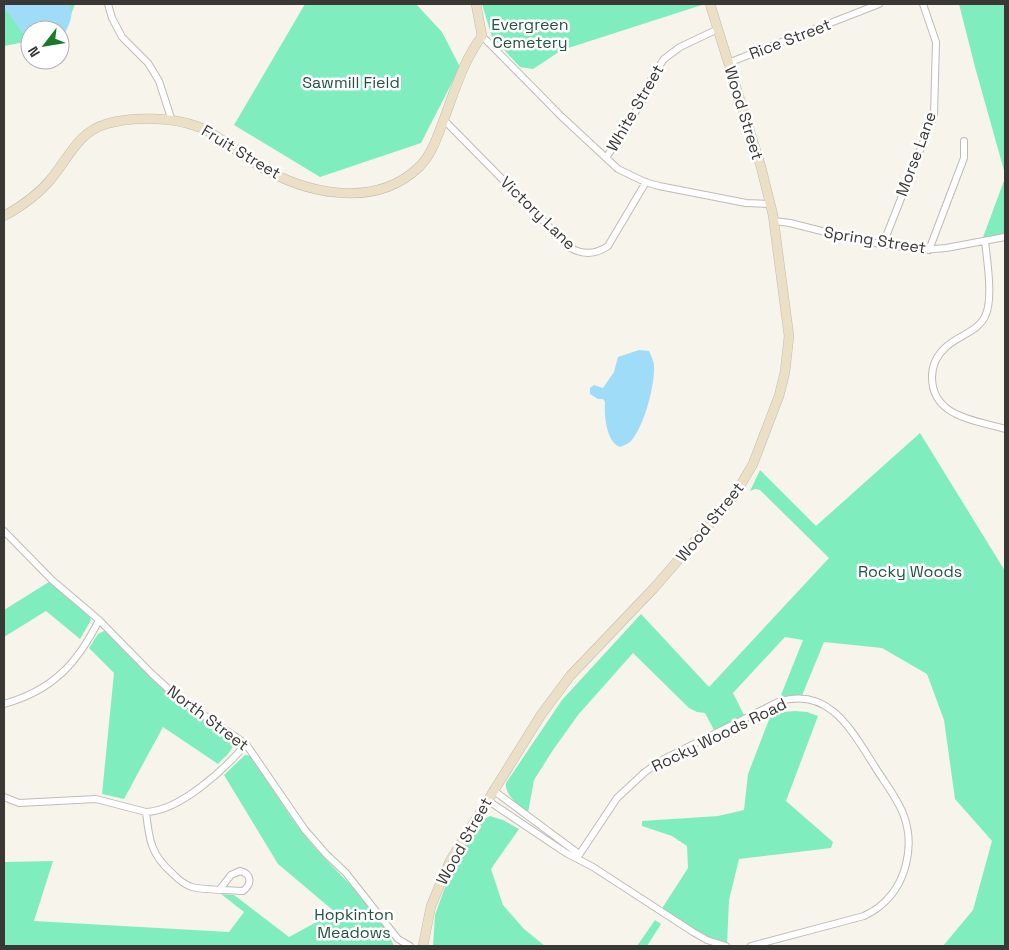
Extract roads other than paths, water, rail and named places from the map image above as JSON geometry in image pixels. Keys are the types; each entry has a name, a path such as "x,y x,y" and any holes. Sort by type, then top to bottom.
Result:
{"main road":[{"path":"476,4 482,36"},
{"name":"Wood Street","path":"423,946 428,918 439,883 452,855 541,715 564,683 654,588 727,506 747,475 779,396 789,348 788,324 774,221 761,167 710,4"},
{"name":"Fruit Street","path":"4,216 40,192 79,141 90,131 103,124 147,119 172,121 199,127 256,165 294,182 322,190 355,193 386,188 403,180 418,168 430,152 467,61 482,36"}],"street":[{"path":"108,4 112,18 122,37 148,63 159,81 172,121"},
{"name":"Rice Street","path":"728,63 879,4"},
{"name":"Morse Lane","path":"883,244 934,115 936,42 922,4"},
{"name":"White Street","path":"606,158 643,100 653,75 664,59 680,47 718,29"},
{"path":"482,36 562,117 625,173 646,182 746,203 770,204"},
{"name":"Victory Lane","path":"444,120 569,247 581,253 588,254 608,246 646,182"},
{"path":"929,250 964,158 964,141"},
{"name":"Spring Street","path":"774,221 790,223 834,235 929,250 986,242 1005,237"},
{"path":"986,242 989,300 987,312 978,326 950,343 941,351 933,365 932,382 936,397 946,409 961,416 1005,429"},
{"name":"North Street","path":"4,531 52,580 99,620 176,696 246,744 305,830 346,873 398,939 410,946"},
{"path":"4,704 30,695 59,677 77,657 99,620"},
{"name":"Rocky Woods Road","path":"578,856 617,798 637,778 664,759 778,702 790,698 801,698 831,709 841,717 852,731 898,801 908,828 910,842 905,868 892,894 880,907 864,916 751,946"},
{"path":"4,798 18,803 96,799 146,812 154,812 165,808 208,782 223,770 246,744"},
{"path":"493,790 593,867 693,932 707,940 726,946"},
{"path":"487,800 566,853 578,856"},
{"path":"146,812 149,838 154,852 161,864 181,882 192,887 243,891 249,886 250,880 247,875 240,871 231,875 220,889"}],"water":[{"path":"4,4 68,4 71,17 70,21 20,20 20,30 8,12 4,10"},
{"path":"639,350 649,351 654,362 651,394 636,435 630,442 620,447 615,444 609,434 605,402 603,399 598,399 590,394 590,388 594,385 603,388 614,372 618,357"}],"park label":[{"name":"Evergreen Cemetery","path":"530,33"},
{"name":"Sawmill Field","path":"351,82"},
{"name":"Rocky Woods","path":"910,571"},
{"name":"Hopkinton Meadows","path":"354,923"}]}
